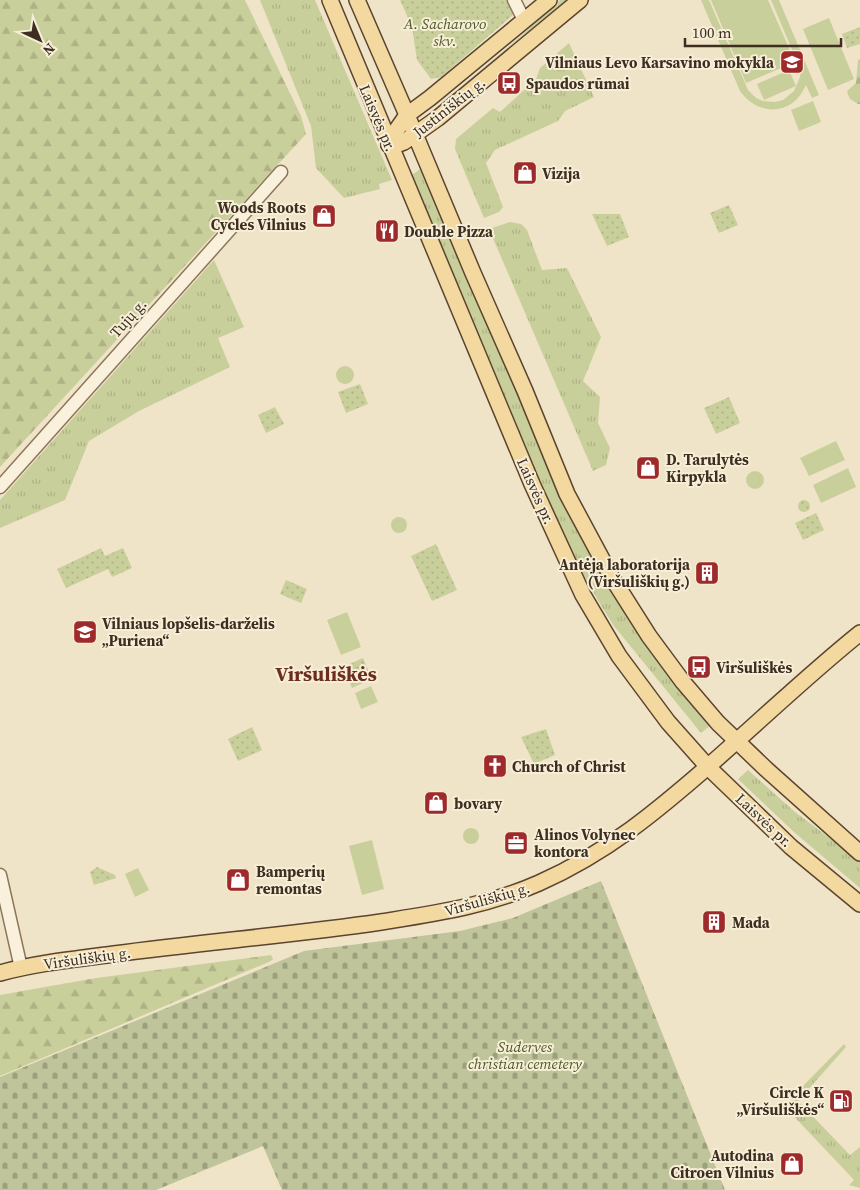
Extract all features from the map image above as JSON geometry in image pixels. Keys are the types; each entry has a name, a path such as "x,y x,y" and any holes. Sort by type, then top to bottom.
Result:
{"main road":[{"name":"Laisvės pr.","path":"330,0 532,484 583,595 619,656 668,722 708,767 792,847 860,904"},
{"name":"Laisvės pr.","path":"357,0 525,391 567,494 611,576 649,636 697,699 736,742 860,853"},
{"name":"Justiniškių g.","path":"549,0 407,115 393,135 389,145 404,142 438,118 580,0"},
{"name":"Viršuliškių g.","path":"0,973 21,968 164,947 365,924 454,911 502,897 540,883 615,842 639,825 708,767 860,632"}],"street":[{"path":"514,0 524,20"},
{"name":"Tujų g.","path":"0,487 281,172"},
{"path":"0,875 21,968"}],"green space":[{"path":"0,0 245,0 301,116 306,134 0,467"},
{"path":"260,0 315,0 392,180 379,184 380,189 344,198 316,168 311,126"},
{"name":"A. Sacharovo skv.","path":"400,0 508,0 514,14 441,77 431,79 417,60 412,27"},
{"path":"560,0 567,0 443,102 520,37"},
{"path":"701,0 709,0 748,90 756,98 775,102 783,100 794,91 801,71 771,0 779,0 819,95 812,98 806,85 793,103 775,109 765,109 747,99 740,91"},
{"path":"711,0 768,0 795,62 746,83"},
{"path":"829,18 854,79 828,90 803,29"},
{"path":"860,27 860,44 847,48 842,34"},
{"path":"569,43 594,97 565,111 558,121 495,150 486,163 503,207 499,212 484,218 455,149 456,139 493,108 500,112 536,79 540,68"},
{"path":"860,59 860,104 858,104 850,99 847,91 856,83 858,60"},
{"path":"789,70 796,86 764,100 757,84"},
{"path":"813,101 821,122 799,131 791,110"},
{"path":"422,168 549,468 711,725 701,733 614,626 554,521 410,176"},
{"path":"729,205 738,225 719,233 710,213"},
{"path":"592,214 620,214 629,237 607,246"},
{"path":"510,222 521,224 527,230 542,270 567,268 601,337 583,381 600,397 598,423 610,448 606,465 593,471 489,229"},
{"path":"214,260 244,327 218,338 230,367 139,411 89,441 65,500 0,528 0,500"},
{"path":"345,366 351,369 354,375 351,381 345,384 339,381 336,375 339,369"},
{"path":"360,384 368,404 346,413 338,392"},
{"path":"729,397 740,423 716,434 704,408"},
{"path":"275,407 284,424 266,433 258,415"},
{"path":"836,441 845,460 809,476 800,458"},
{"path":"848,468 856,487 821,503 813,485"},
{"path":"755,471 761,474 764,480 761,486 755,489 749,486 746,480 749,474"},
{"path":"802,500 806,500 810,506 806,512 802,512 798,508 798,504"},
{"path":"816,513 824,530 803,540 795,523"},
{"path":"396,517 402,517 407,522 405,531 396,533 391,528 391,522"},
{"path":"436,544 457,590 432,601 411,556"},
{"path":"101,548 105,556 123,548 132,568 112,577 108,569 66,588 57,569"},
{"path":"286,580 307,589 301,603 280,594"},
{"path":"347,612 361,647 341,655 327,620"},
{"path":"363,658 372,679 352,688 343,667"},
{"path":"371,686 378,702 361,709 355,693"},
{"path":"252,727 262,750 238,761 228,739"},
{"path":"546,729 555,755 534,764 521,737"},
{"path":"748,770 795,812 860,861 860,888 795,833 738,779"},
{"path":"468,828 474,828 479,833 477,842 468,844 463,839 463,833"},
{"path":"372,840 384,889 362,895 349,846"},
{"path":"97,867 115,875 116,878 94,885 90,872"},
{"path":"138,868 149,890 135,897 125,874"},
{"name":"Suderves christian cemetery","path":"601,881 725,1190 282,1190 263,1146 156,1190 0,1190 0,1077 304,951 460,931 513,918"},
{"path":"271,955 273,959 271,961 0,1076 0,995 96,978"},
{"path":"844,1044 846,1047 798,1101 850,1155 860,1147 860,1188 849,1185 854,1180 786,1108 803,1086"}],"place":[{"name":"Vilniaus Levo Karsavino mokykla","path":"792,62"},
{"name":"Spaudos rūmai","path":"509,83"},
{"name":"Vizija","path":"525,173"},
{"name":"Woods Roots Cycles Vilnius","path":"324,216"},
{"name":"Double Pizza","path":"387,231"},
{"name":"D. Tarulytės Kirpykla","path":"648,468"},
{"name":"Antėja laboratorija (Viršuliškių g.)","path":"707,573"},
{"name":"Vilniaus lopšelis-darželis „Puriena“","path":"85,632"},
{"name":"Viršuliškės","path":"699,667"},
{"name":"Church of Christ","path":"495,766"},
{"name":"bovary","path":"436,803"},
{"name":"Alinos Volynec kontora","path":"516,843"},
{"name":"Bamperių remontas","path":"238,880"},
{"name":"Mada","path":"714,922"},
{"name":"Circle K „Viršuliškės“","path":"841,1101"},
{"name":"Autodina Citroen Vilnius","path":"792,1164"}],"district":[{"name":"Viršuliškės","path":"326,674"}]}
